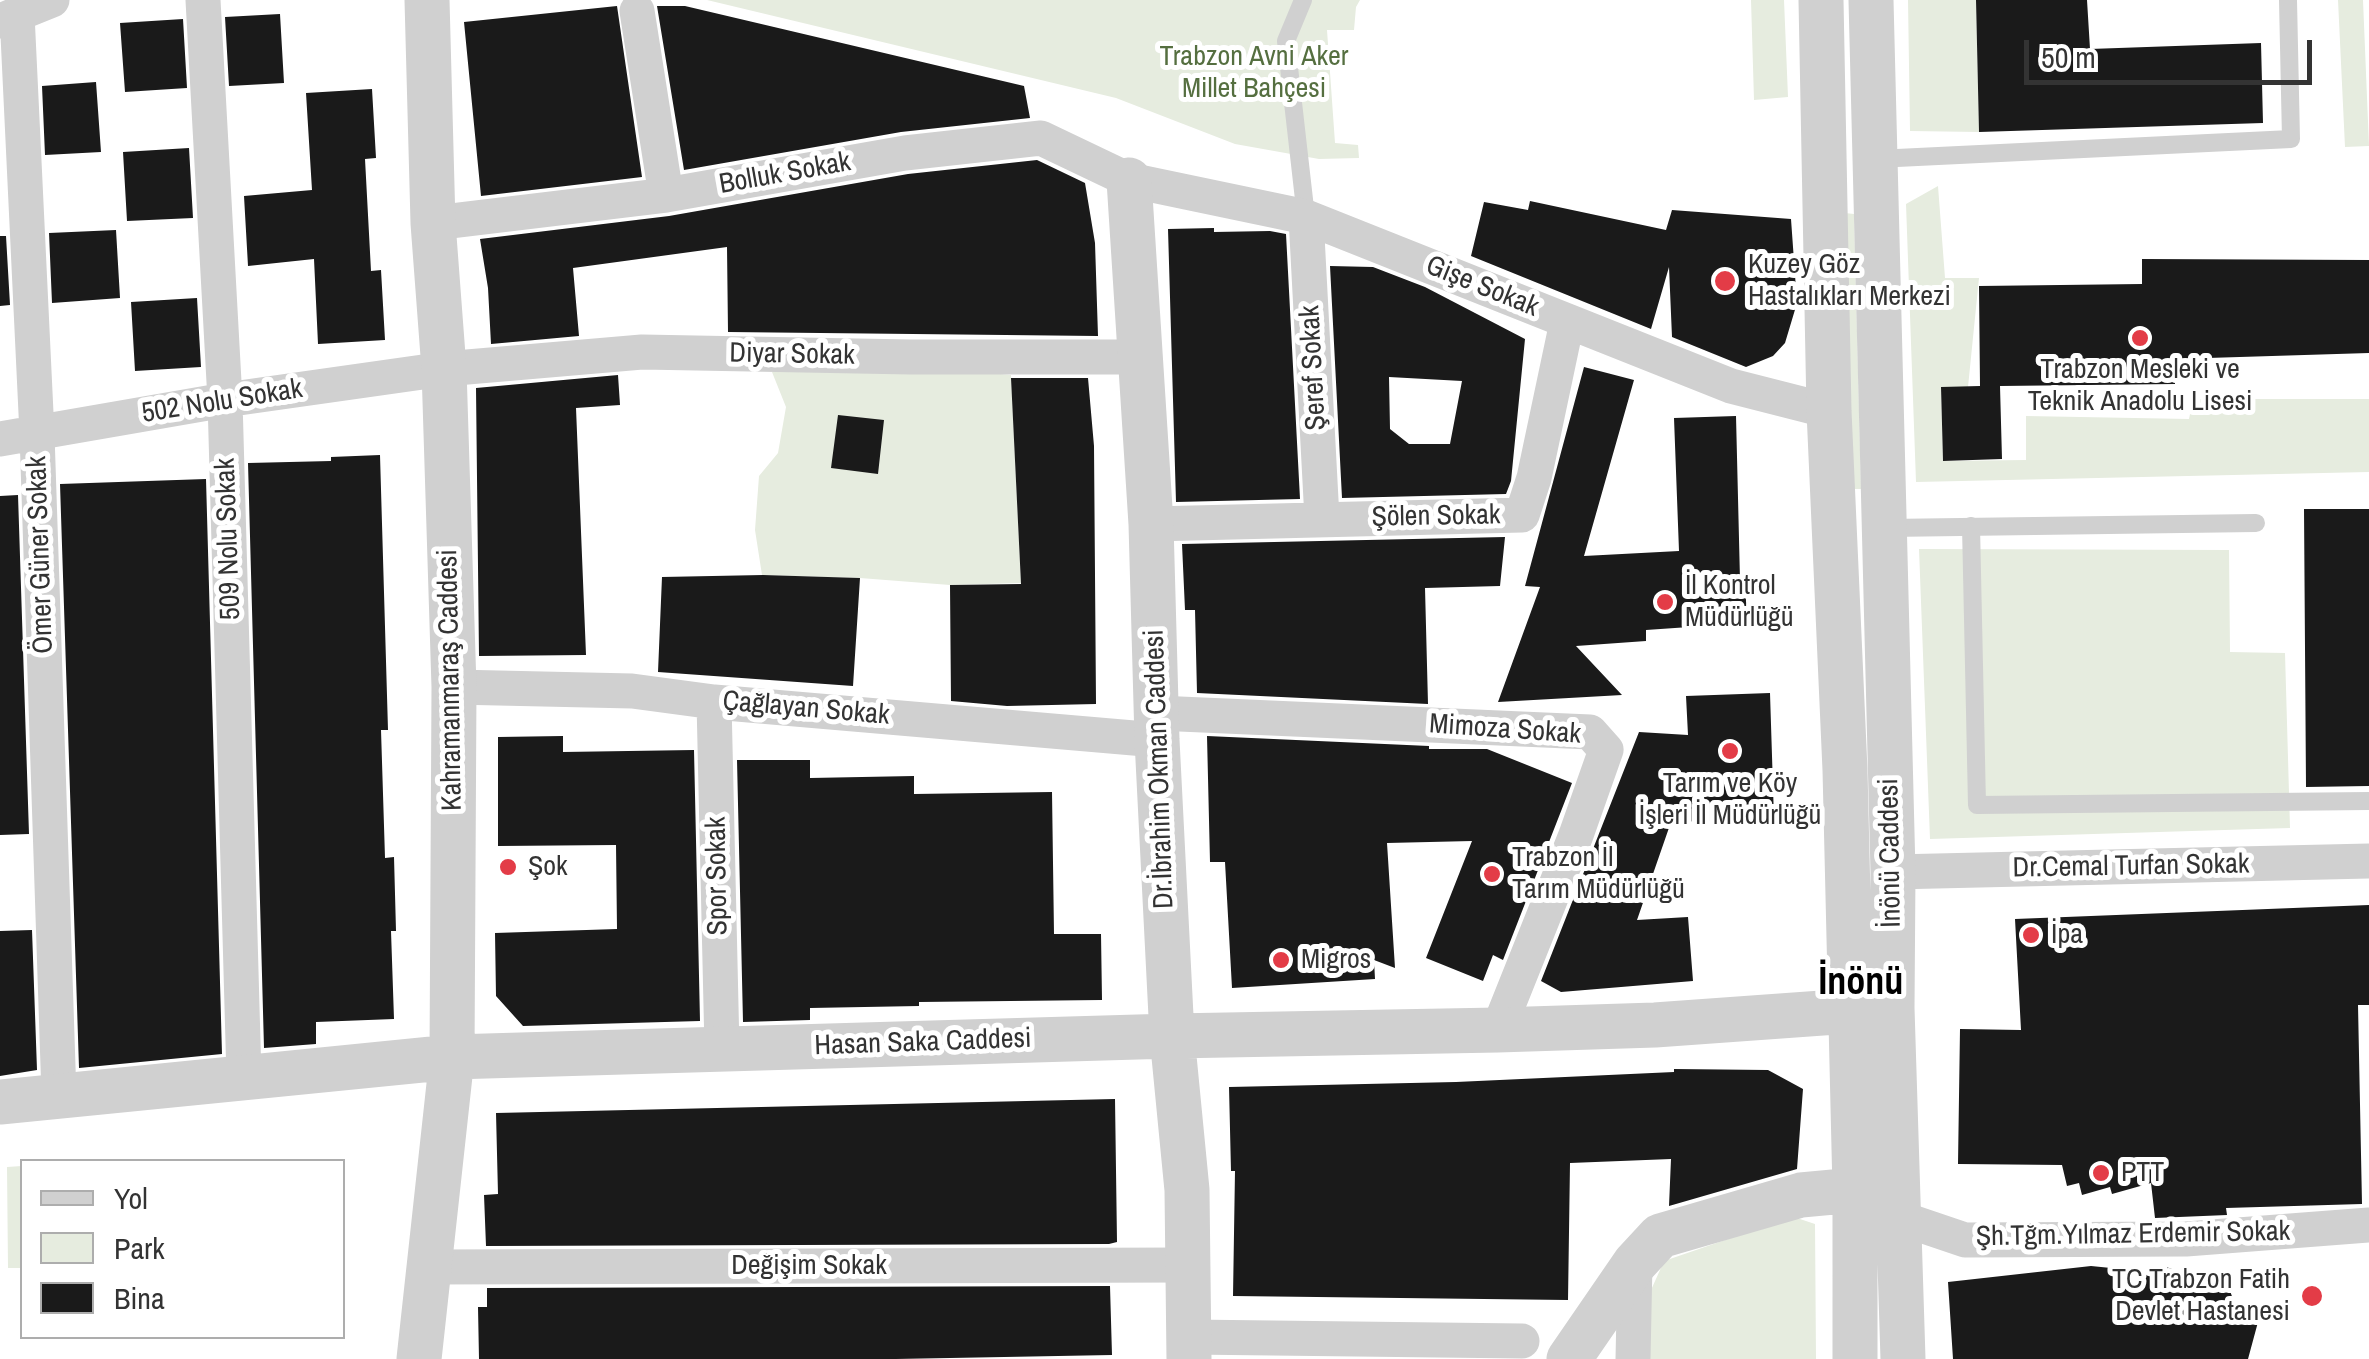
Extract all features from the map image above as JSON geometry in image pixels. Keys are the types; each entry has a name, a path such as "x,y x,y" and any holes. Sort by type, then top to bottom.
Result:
{"street":[{"path":"8,17 52,0"},
{"name":"509 Nolu Sokak","path":"203,0 225,400 244,1078"},
{"name":"Kahramanmaraş Caddesi","path":"419,1359 452,1057 454,686 427,0"},
{"name":"İnönü Caddesi","path":"1820,0 1830,411 1845,770 1870,1009 1900,1218 1904,1359"},
{"name":"İnönü Caddesi","path":"1855,1359 1855,1190 1870,1009 1892,872 1870,0"},
{"path":"637,11 666,195"},
{"name":"Ömer Güner Sokak","path":"8,17 37,434 59,1096"},
{"name":"Bolluk Sokak","path":"433,223 666,195 905,153 1041,138 1129,180"},
{"path":"1824,161 1874,159"},
{"name":"Gişe Sokak","path":"1129,180 1306,217 1731,386 1830,411"},
{"name":"Dr.İbrahim Okman Caddesi","path":"1129,180 1151,524 1172,1036 1187,1190 1189,1348"},
{"name":"Şeref Sokak","path":"1306,217 1322,519"},
{"name":"Şölen Sokak","path":"1151,524 1522,515 1534,478 1567,322"},
{"name":"Diyar Sokak","path":"444,370 642,352 1140,357"},
{"name":"502 Nolu Sokak","path":"0,438 225,400 444,370"},
{"path":"1834,530 1883,528"},
{"name":"Çağlayan Sokak","path":"454,686 632,692 714,702 1157,726"},
{"name":"Spor Sokak","path":"714,702 722,1049"},
{"name":"Mimoza Sokak","path":"1157,726 1590,732 1606,750 1498,1030"},
{"name":"Dr.Cemal Turfan Sokak","path":"1892,872 2369,860"},
{"name":"Hasan Saka Caddesi","path":"0,1102 452,1057 1655,1025 1870,1009"},
{"path":"1569,1359 1635,1263 1660,1236 1801,1195 1855,1190 1900,1218"},
{"name":"Şh.Tğm.Yılmaz Erdemir Sokak","path":"1900,1218 1965,1240 2186,1239 2369,1226"},
{"path":"1632,1359 1635,1263"},
{"name":"Değişim Sokak","path":"430,1268 1188,1265"},
{"path":"1189,1348 1522,1341"}],"lane":[{"path":"1303,0 1286,41 1306,217"},
{"path":"1874,159 2292,139 2288,0"},
{"path":"1883,528 2256,523"},
{"path":"1971,526 1978,804 2369,801"}],"green space":[{"name":"Trabzon Avni Aker Millet Bahçesi","path":"707,0 1360,0 1354,30 1327,30 1335,143 1358,145 1359,158 1319,159 1235,144 1116,98"},
{"path":"1751,0 1784,0 1788,97 1754,100"},
{"path":"1908,0 1976,0 1979,132 1910,131"},
{"path":"2338,0 2363,0 2369,146 2345,147"},
{"path":"1938,186 1945,278 1979,278 1968,387 1941,388 1943,461 2026,460 2026,416 2189,419 2193,399 2369,399 2369,472 1916,482 1906,204"},
{"path":"1845,213 1854,214 1861,489 1849,489"},
{"path":"817,367 949,369 1011,375 1021,583 950,585 762,575 755,530 759,476 778,453 786,407 772,372"},
{"path":"1919,549 2229,550 2230,652 2285,653 2290,828 1930,839"},
{"path":"20,1166 20,1268 8,1268 7,1167"},
{"path":"1782,1213 1815,1224 1816,1359 1645,1359 1647,1299 1664,1261 1766,1226"}],"building":[{"path":"1976,0 2087,0 2090,49 2261,43 2263,123 1979,132"},
{"path":"617,6 642,177 481,196 464,22"},
{"path":"657,6 685,6 1024,86 1030,118 901,132 684,170"},
{"path":"280,14 284,83 229,86 225,17"},
{"path":"183,19 187,88 125,92 120,23"},
{"path":"96,82 101,152 45,155 42,86"},
{"path":"372,89 376,158 365,159 371,271 381,270 385,340 318,344 314,259 248,266 244,196 312,190 306,93"},
{"path":"189,148 193,218 127,221 123,152"},
{"path":"1037,160 1085,183 1095,243 1098,336 728,332 727,247 573,268 579,336 491,344 480,239 669,216 908,174"},
{"path":"1530,201 1666,230 1672,210 1791,219 1797,303 1785,343 1773,356 1746,367 1672,337 1669,267 1651,329 1471,256 1484,202 1528,210"},
{"path":"1214,228 1214,232 1286,234 1300,499 1176,502 1168,229"},
{"path":"116,230 120,298 52,303 49,233"},
{"path":"0,236 6,236 10,305 0,306"},
{"path":"2142,259 2369,260 2369,353 2175,359 2175,384 2000,386 2002,459 1943,461 1941,387 1980,386 1979,286 2142,284"},
{"path":"1330,266 1373,267 1425,287 1525,339 1511,481 1506,494 1342,498","holes":["1389,377 1462,381 1450,444 1409,444 1390,429"]},
{"path":"197,298 201,367 135,371 131,302"},
{"path":"1584,367 1634,380 1584,556 1679,551 1674,418 1736,416 1740,580 1745,579 1747,623 1646,630 1646,641 1576,646 1622,695 1498,702 1540,587 1525,586"},
{"path":"618,375 620,405 576,408 586,655 479,656 476,388"},
{"path":"1011,378 1088,378 1094,446 1096,704 1007,706 951,701 950,585 1021,584"},
{"path":"838,415 884,420 878,474 831,468"},
{"path":"380,455 388,730 381,730 385,858 394,857 394,1019 316,1022 316,1044 264,1048 248,463 331,461 331,457"},
{"path":"206,479 222,1054 79,1068 60,484"},
{"path":"18,495 29,834 0,835 0,496"},
{"path":"2304,509 2369,509 2369,786 2306,787"},
{"path":"1505,537 1500,586 1425,588 1428,704 1197,693 1195,610 1185,610 1182,544"},
{"path":"662,577 860,578 853,686 658,672"},
{"path":"1770,693 1774,819 1671,822 1637,920 1688,917 1693,981 1561,992 1541,981 1639,732 1688,735 1686,696"},
{"path":"563,736 563,752 694,750 700,1021 523,1026 496,996 495,933 617,929 616,845 498,846 498,737"},
{"path":"1207,736 1487,749 1572,783 1503,960 1493,955 1483,981 1426,958 1472,841 1387,843 1395,968 1374,960 1375,979 1232,988 1225,862 1210,862"},
{"path":"737,760 810,760 810,778 914,776 914,794 1052,792 1054,934 1101,934 1102,1000 919,1002 919,1006 810,1008 810,1020 743,1022"},
{"path":"2369,905 2369,1005 2358,1005 2362,1204 2226,1208 2227,1215 2155,1218 2151,1183 2112,1194 2110,1187 2082,1195 2079,1183 2067,1186 2062,1165 1958,1164 1960,1029 2021,1030 2015,919"},
{"path":"32,930 37,1070 0,1076 0,931"},
{"path":"1674,1069 1768,1070 1803,1089 1797,1169 1669,1206 1671,1159 1570,1163 1568,1300 1233,1296 1235,1171 1231,1171 1229,1087 1456,1082"},
{"path":"1115,1099 1117,1242 1109,1244 486,1246 484,1195 498,1194 496,1113"},
{"path":"2160,1265 2229,1288 2239,1316 2258,1322 2248,1359 1953,1359 1948,1282 2091,1266 2161,1273"},
{"path":"1110,1286 1112,1355 479,1359 478,1307 487,1307 487,1288"}],"place":[{"name":"Kuzey Göz Hastalıkları Merkezi","path":"1725,281"},
{"name":"Trabzon Mesleki ve Teknik Anadolu Lisesi","path":"2140,338"},
{"name":"İl Kontrol Müdürlüğü","path":"1665,602"},
{"name":"Tarım ve Köy İşleri İl Müdürlüğü","path":"1730,751"},
{"name":"Şok","path":"508,867"},
{"name":"Trabzon İl Tarım Müdürlüğü","path":"1492,874"},
{"name":"İpa","path":"2031,935"},
{"name":"Migros","path":"1281,960"},
{"name":"PTT","path":"2101,1173"},
{"name":"TC Trabzon Fatih Devlet Hastanesi","path":"2312,1296"}],"district":[{"name":"İnönü","path":"1861,984"}]}
